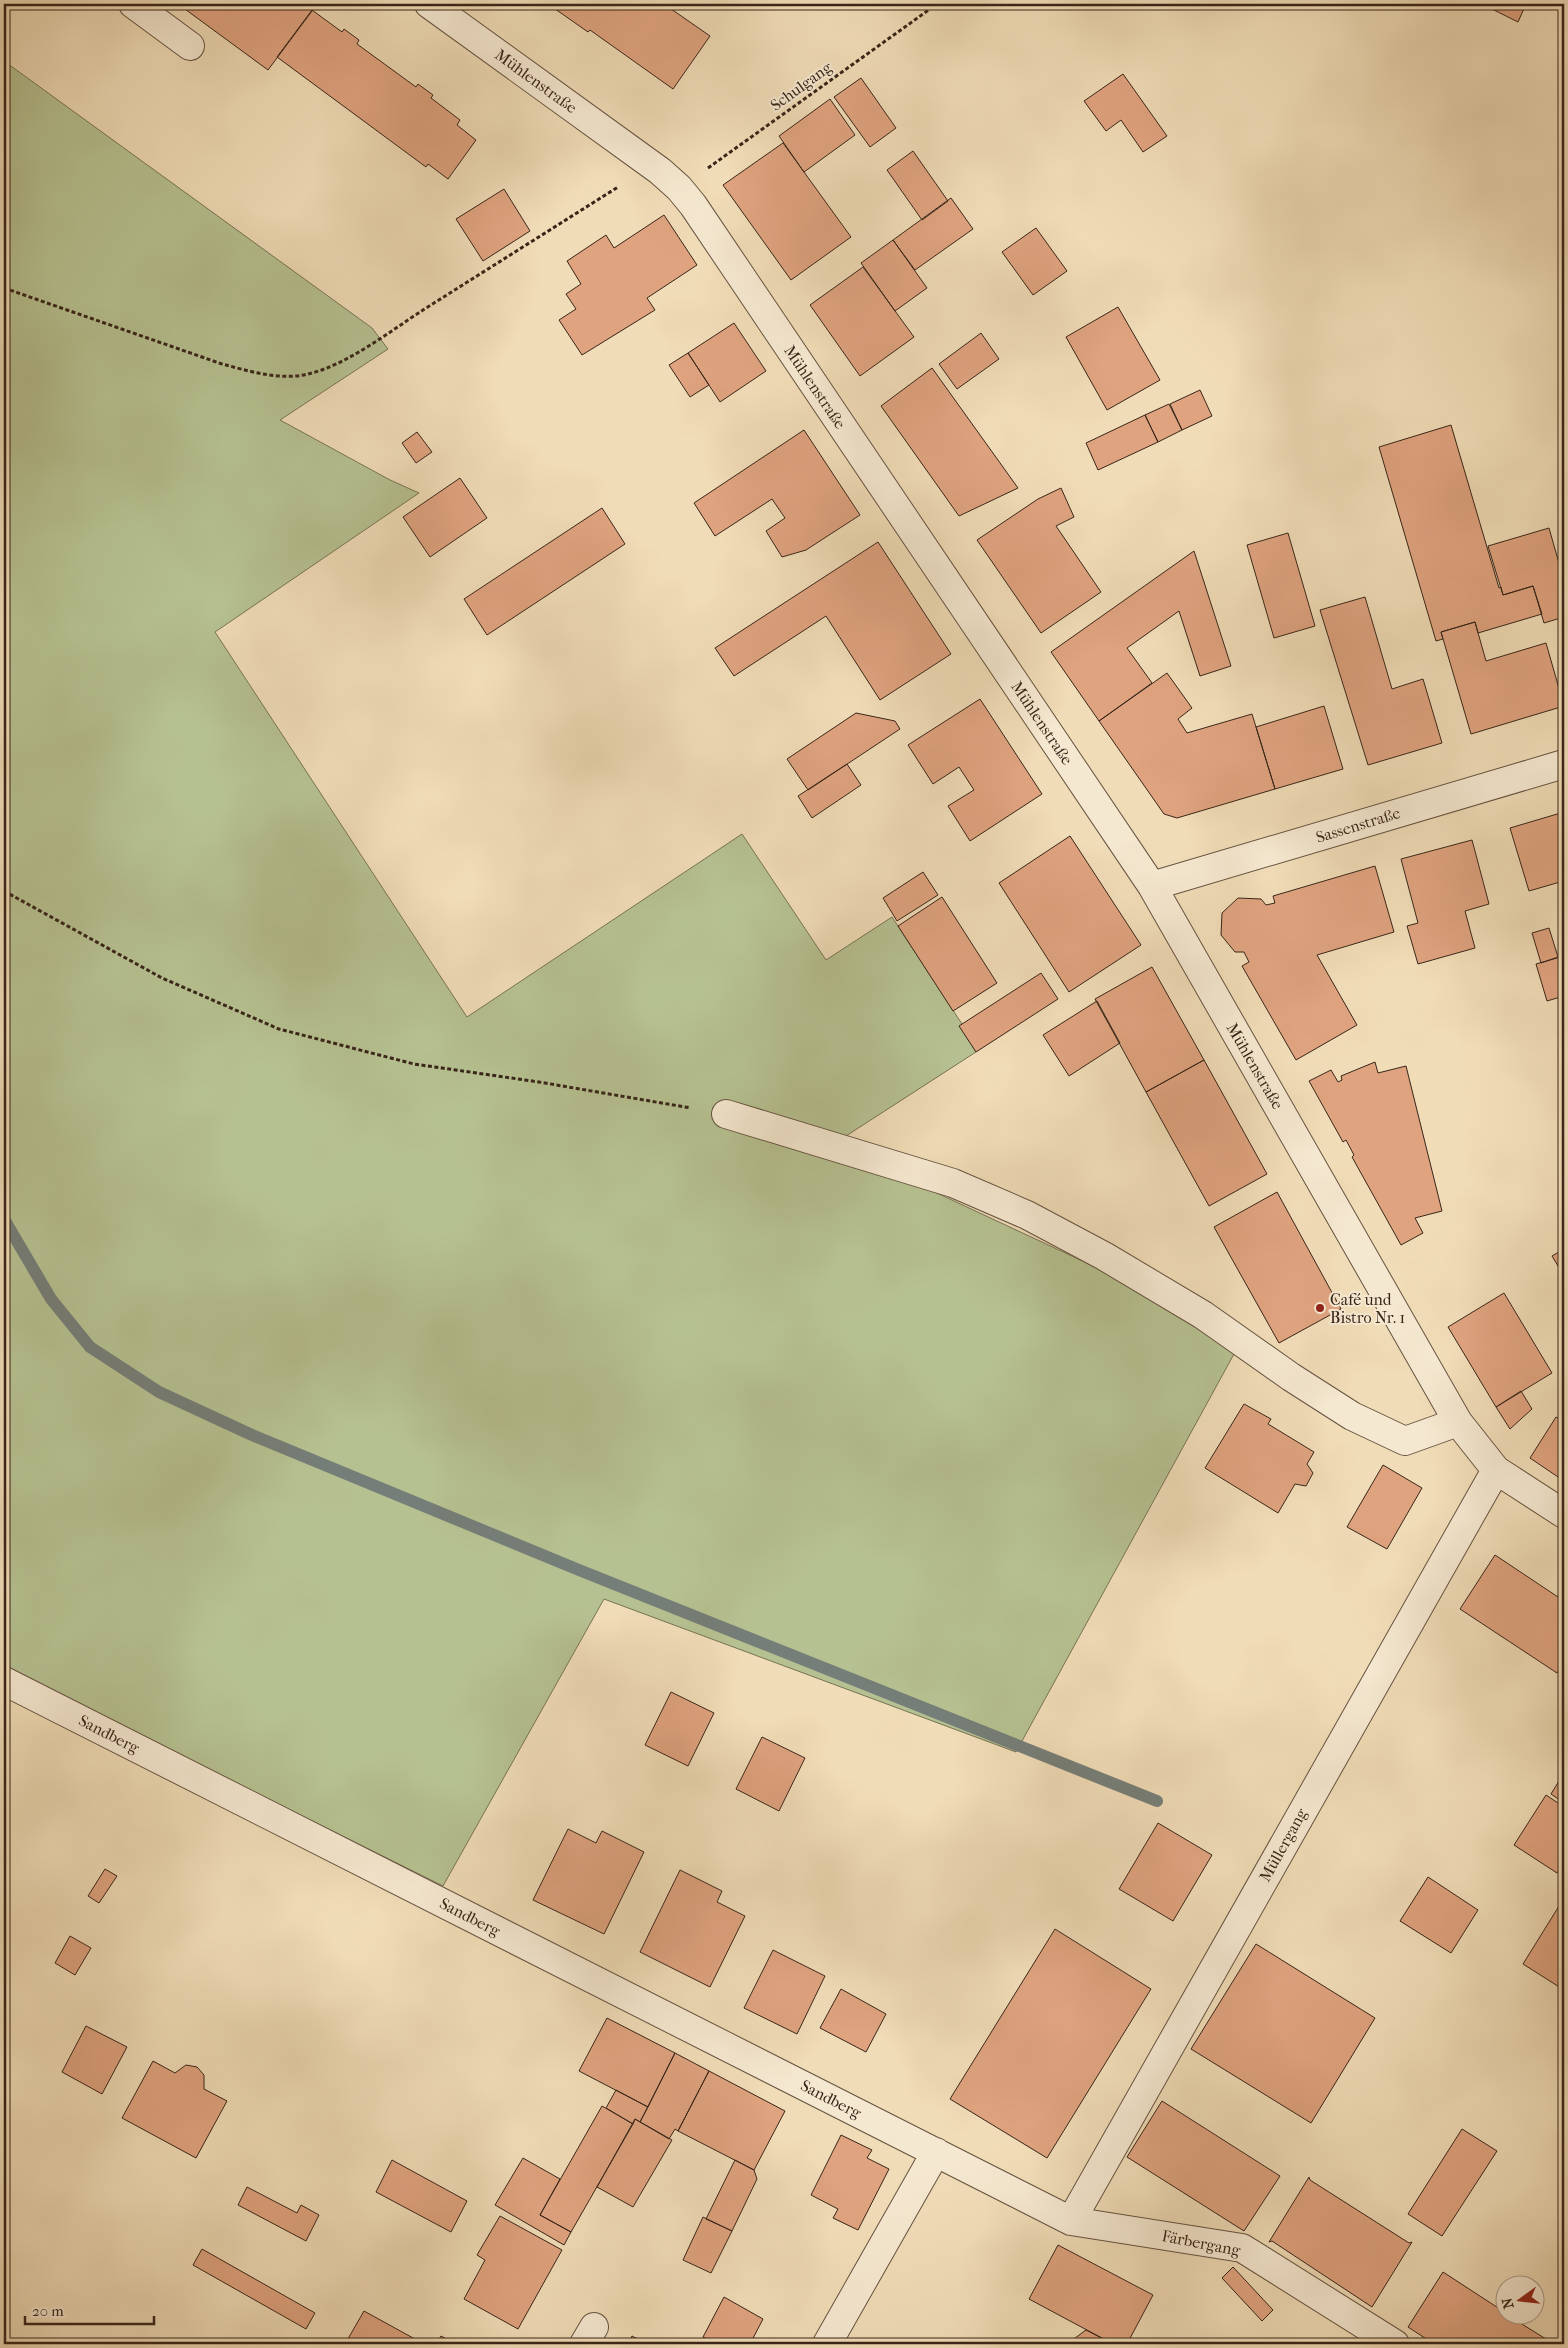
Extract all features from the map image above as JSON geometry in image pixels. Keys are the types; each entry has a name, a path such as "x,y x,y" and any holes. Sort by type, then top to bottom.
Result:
{"street":[{"path":"133,4 190,46"},
{"name":"Mühlenstraße","path":"429,4 652,165 679,188 1152,886 1458,1422 1496,1470 1564,1514"},
{"name":"Sassenstraße","path":"1152,886 1564,764"},
{"path":"726,1114 953,1183 1027,1215 1104,1256 1202,1315 1291,1377 1352,1416 1405,1441 1458,1422"},
{"name":"Müllergang","path":"1071,2221 1496,1470"},
{"name":"Sandberg","path":"4,1681 1071,2221"},
{"path":"827,2344 936,2152"},
{"name":"Färbergang","path":"1071,2221 1242,2248 1395,2344"}],"path":[{"name":"Schulgang","path":"679,188 937,4"},
{"path":"4,288 222,364 252,372 288,376 306,375 328,368 381,337 652,165"},
{"path":"4,891 162,978 279,1029 414,1064 539,1082 726,1114"}],"green space":[{"path":"4,61 372,328 388,349 280,420 390,480 419,493 215,632 467,1017 742,834 826,960 892,917 962,1024 960,1026 976,1052 846,1136 848,1160 924,1187 1104,1271 1183,1316 1234,1354 1016,1752 604,1599 443,1886 4,1668"}],"building":[{"path":"178,4 310,4 315,7 268,70"},
{"path":"548,4 664,4 710,36 673,89 590,30 588,32"},
{"path":"1482,4 1526,4 1518,22"},
{"path":"312,10 342,32 344,29 359,40 357,44 416,87 418,84 433,95 431,98 460,120 457,125 476,140 448,179 428,164 426,167 277,57"},
{"path":"1123,74 1167,136 1143,152 1121,120 1106,131 1084,101"},
{"path":"861,78 896,128 870,147 834,97"},
{"path":"830,99 855,135 804,172 779,136"},
{"path":"783,143 851,237 791,280 723,185"},
{"path":"913,151 948,201 922,220 887,170"},
{"path":"504,189 530,231 483,261 456,219"},
{"path":"951,198 973,229 915,270 893,240"},
{"path":"664,215 697,265 647,298 655,310 582,355 559,320 576,309 566,294 581,284 567,261 606,235 614,248"},
{"path":"1036,228 1067,271 1033,295 1002,252"},
{"path":"893,240 927,288 895,311 861,263"},
{"path":"863,267 914,337 860,376 810,305"},
{"path":"1118,307 1160,380 1107,410 1066,337"},
{"path":"734,323 766,371 720,402 688,353"},
{"path":"981,333 999,359 957,389 939,364"},
{"path":"688,353 709,385 690,397 669,365"},
{"path":"932,368 1018,488 959,516 881,406"},
{"path":"1200,390 1212,416 1182,430 1170,404"},
{"path":"1169,404 1182,430 1158,442 1145,415"},
{"path":"1145,415 1158,442 1098,470 1086,443"},
{"path":"1451,425 1499,588 1501,587 1503,595 1533,586 1542,614 1478,633 1475,622 1441,632 1443,639 1436,641 1379,447"},
{"path":"804,430 860,515 806,550 782,557 766,531 785,518 772,499 715,536 694,503"},
{"path":"417,432 432,452 416,463 402,443"},
{"path":"460,478 487,518 430,557 403,517"},
{"path":"1061,488 1074,517 1056,526 1101,592 1041,633 977,540 1038,499"},
{"path":"602,508 625,544 487,635 464,599"},
{"path":"1549,528 1564,581 1564,617 1544,623 1533,586 1503,595 1488,546"},
{"path":"1288,533 1315,626 1274,638 1247,545"},
{"path":"878,542 951,654 880,700 826,616 734,676 715,648"},
{"path":"1194,551 1231,666 1200,676 1179,611 1127,648 1152,683 1099,721 1051,652"},
{"path":"1365,597 1392,689 1423,679 1442,743 1368,765 1320,610"},
{"path":"1475,622 1486,661 1546,643 1564,706 1471,734 1441,632"},
{"path":"1167,673 1192,708 1178,719 1187,733 1252,714 1275,789 1177,818 1164,814 1099,721"},
{"path":"980,699 1042,794 970,841 948,806 974,790 959,767 933,784 908,745"},
{"path":"1324,706 1343,769 1275,789 1256,727"},
{"path":"856,713 895,721 900,729 808,790 787,759"},
{"path":"847,764 861,785 812,818 798,796"},
{"path":"1564,812 1564,895 1560,882 1529,891 1510,828"},
{"path":"1070,836 1141,945 1069,992 999,883"},
{"path":"1472,840 1489,904 1465,911 1475,948 1418,964 1407,926 1418,923 1401,859"},
{"path":"1375,866 1394,932 1317,955 1357,1025 1296,1060 1242,966 1249,962 1244,952 1235,952 1221,935 1222,913 1238,898 1261,899 1266,905 1275,903 1273,896"},
{"path":"923,872 938,895 897,921 883,898"},
{"path":"942,897 997,983 953,1011 898,926"},
{"path":"1549,928 1558,957 1541,963 1532,933"},
{"path":"1564,956 1564,996 1547,1001 1536,964"},
{"path":"1152,967 1204,1060 1146,1092 1095,999"},
{"path":"1041,973 1058,999 976,1052 959,1026"},
{"path":"1097,1001 1120,1043 1069,1076 1043,1035"},
{"path":"1204,1060 1267,1174 1209,1206 1146,1092"},
{"path":"1375,1062 1378,1073 1406,1066 1442,1211 1415,1218 1423,1233 1401,1245 1352,1157 1354,1155 1346,1140 1343,1142 1309,1081 1331,1070 1338,1082 1342,1080 1341,1076"},
{"path":"1277,1192 1341,1309 1279,1343 1214,1227"},
{"path":"1564,1249 1564,1276 1552,1256"},
{"path":"1504,1293 1552,1373 1496,1407 1448,1327"},
{"path":"1521,1391 1532,1409 1510,1429 1496,1407"},
{"path":"1244,1404 1271,1419 1268,1424 1314,1452 1307,1464 1313,1473 1306,1486 1295,1484 1278,1513 1205,1468"},
{"path":"1556,1417 1564,1422 1564,1481 1530,1458"},
{"path":"1383,1465 1422,1488 1387,1549 1347,1527"},
{"path":"1495,1555 1564,1601 1564,1662 1557,1673 1460,1609"},
{"path":"671,1692 714,1713 688,1766 645,1745"},
{"path":"762,1737 805,1758 779,1811 736,1789"},
{"path":"1564,1773 1564,1803 1551,1794"},
{"path":"1546,1795 1564,1807 1564,1861 1557,1873 1514,1845"},
{"path":"1158,1823 1212,1855 1173,1921 1119,1889"},
{"path":"568,1829 596,1843 602,1831 644,1852 604,1934 533,1900"},
{"path":"105,1869 117,1876 99,1903 88,1896"},
{"path":"680,1870 722,1891 717,1902 745,1916 710,1987 640,1952"},
{"path":"1428,1877 1478,1910 1451,1953 1400,1921"},
{"path":"1564,1898 1564,1990 1523,1964"},
{"path":"1055,1929 1151,1989 1047,2158 950,2099"},
{"path":"70,1936 91,1948 75,1975 55,1963"},
{"path":"1256,1944 1375,2018 1311,2123 1191,2049"},
{"path":"773,1950 825,1976 797,2034 744,2008"},
{"path":"841,1989 886,2014 866,2052 820,2028"},
{"path":"607,2018 675,2053 648,2107 579,2071"},
{"path":"86,2026 127,2047 102,2094 62,2072"},
{"path":"675,2053 709,2071 678,2131 675,2129 669,2139 640,2122"},
{"path":"153,2061 175,2073 186,2065 197,2067 204,2075 204,2089 227,2101 196,2158 122,2118"},
{"path":"709,2071 785,2111 754,2170 678,2131"},
{"path":"616,2090 648,2107 640,2122 635,2119 633,2124 606,2108"},
{"path":"1162,2101 1280,2176 1244,2231 1127,2157"},
{"path":"602,2106 633,2124 571,2232 540,2215"},
{"path":"635,2119 672,2140 633,2207 597,2187"},
{"path":"1462,2129 1497,2151 1442,2236 1408,2214"},
{"path":"841,2135 872,2150 867,2158 889,2169 858,2230 833,2218 838,2209 811,2195"},
{"path":"523,2158 560,2179 540,2215 571,2232 564,2245 495,2205"},
{"path":"392,2160 467,2201 451,2232 376,2192"},
{"path":"735,2160 754,2170 757,2179 732,2231 706,2219"},
{"path":"1309,2177 1310,2180 1409,2243 1412,2242 1372,2307 1272,2241 1269,2242"},
{"path":"247,2187 297,2213 301,2205 319,2215 306,2241 238,2205"},
{"path":"500,2216 562,2250 518,2329 464,2299 485,2260 477,2255"},
{"path":"703,2217 732,2231 711,2273 683,2260"},
{"path":"1058,2245 1153,2295 1127,2344 1113,2344 1029,2299"},
{"path":"202,2249 315,2313 306,2329 193,2265"},
{"path":"1233,2267 1273,2310 1262,2321 1222,2278"},
{"path":"1443,2272 1496,2306 1496,2326 1525,2326 1554,2344 1434,2344 1408,2327"},
{"path":"724,2297 763,2319 750,2344 716,2344 703,2337"},
{"path":"364,2311 424,2344 345,2344"},
{"path":"1086,2330 1113,2344 1067,2344"},
{"path":"441,2336 456,2344 436,2344"},
{"path":"632,2336 647,2344 628,2344"}],"waterway":[{"path":"4,1219 51,1299 90,1347 159,1392 252,1435 579,1570 1157,1801"}],"place":[{"name":"Café und Bistro Nr. 1","path":"1320,1308"}]}
